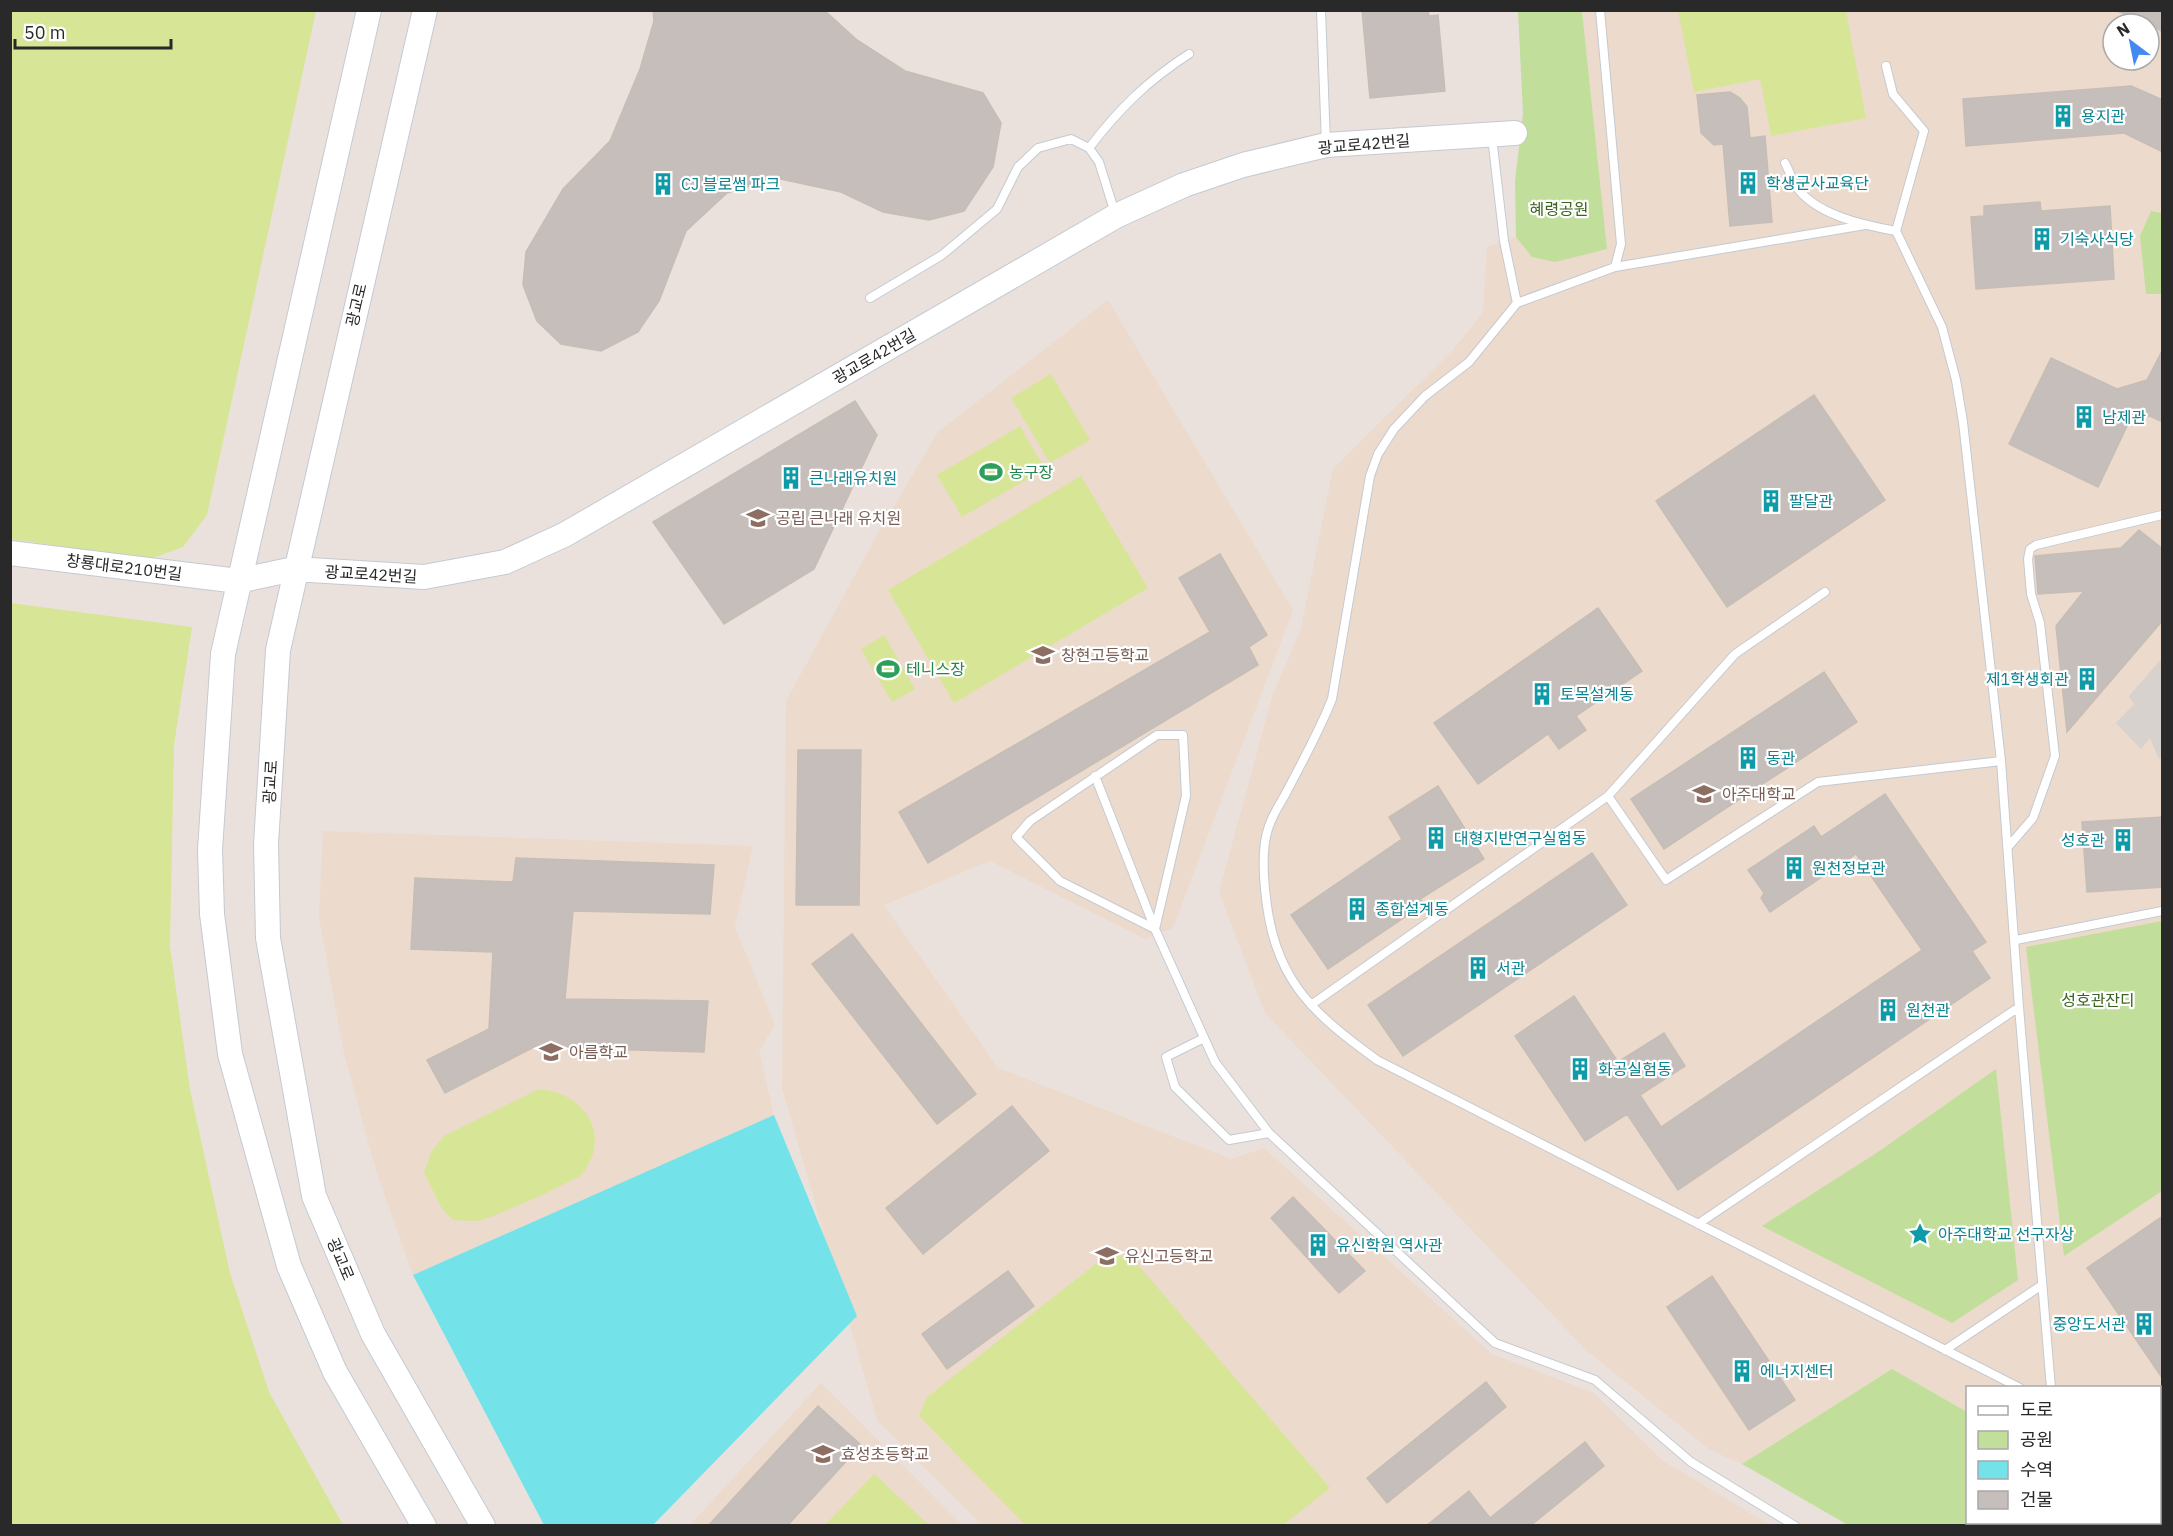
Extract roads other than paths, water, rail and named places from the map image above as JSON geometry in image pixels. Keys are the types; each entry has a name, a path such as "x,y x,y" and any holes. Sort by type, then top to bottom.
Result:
{"main road":[{"path":"369,10 223,654 210,850 212,914 230,1054 293,1277 335,1372 424,1526"},
{"name":"광교로","path":"425,10 294,569 278,650 266,844 268,938 314,1196 373,1334 483,1526"},
{"name":"광교로42번길","path":"238,581 294,569 424,577 505,562 575,529 1116,216 1184,185 1243,165 1326,145 1515,133"},
{"name":"창룡대로210번길","path":"10,553 238,581"}],"lane":[{"path":"1321,10 1326,145"},
{"path":"1600,10 1621,244 1616,267"},
{"path":"1089,148 1115,114 1155,75 1188,54"},
{"path":"1887,66 1893,94 1924,131 1896,231 1942,327 1956,380 2001,761 2051,1386"},
{"path":"1491,135 1504,241 1517,303"},
{"path":"870,298 942,255 997,209 1018,167 1038,148 1071,139 1089,148 1099,162 1116,216"},
{"path":"1785,163 1796,186 1818,206 1864,225 1896,231"},
{"path":"1864,225 1616,267 1517,303 1469,362 1425,396 1394,429 1378,454 1370,476 1332,699 1323,722 1268,826 1263,867 1266,904 1277,954 1296,987 1341,1034 1377,1060 2016,1386"},
{"path":"2008,848 2033,818 2055,756 2040,623 2031,594 2028,559 2030,549 2036,545 2163,515"},
{"path":"1311,1005 1608,796 1735,654 1825,592"},
{"path":"1158,735 1183,735 1186,796 1155,929 1060,881 1016,837 1030,821 1158,735"},
{"path":"1608,796 1666,880 1818,782 2001,761"},
{"path":"1095,776 1155,929 1215,1062 1269,1133 1495,1343 1595,1380 1691,1462 1795,1526"},
{"path":"2016,940 2163,911"},
{"path":"1698,1224 2019,1007"},
{"path":"1204,1038 1166,1057 1175,1088 1229,1140 1269,1133"},
{"path":"1944,1350 2042,1285"}],"water":[{"path":"774,1115 857,1316 653,1525 544,1525 413,1275"}],"place":[{"name":"용지관","path":"2063,116"},
{"name":"학생군사교육단","path":"1748,183"},
{"name":"CJ 블로썸 파크","path":"663,184"},
{"name":"기숙사식당","path":"2042,239"},
{"name":"남제관","path":"2084,417"},
{"name":"농구장","path":"991,472"},
{"name":"큰나래유치원","path":"791,478"},
{"name":"팔달관","path":"1771,501"},
{"name":"공립 큰나래 유치원","path":"758,518"},
{"name":"창현고등학교","path":"1043,655"},
{"name":"테니스장","path":"888,669"},
{"name":"제1학생회관","path":"2087,679"},
{"name":"토목설계동","path":"1542,694"},
{"name":"동관","path":"1748,758"},
{"name":"아주대학교","path":"1704,794"},
{"name":"대형지반연구실험동","path":"1436,838"},
{"name":"성호관","path":"2123,840"},
{"name":"원천정보관","path":"1794,868"},
{"name":"종합설계동","path":"1357,909"},
{"name":"서관","path":"1478,968"},
{"name":"원천관","path":"1888,1010"},
{"name":"아름학교","path":"551,1052"},
{"name":"화공실험동","path":"1580,1069"},
{"name":"아주대학교 선구자상","path":"1920,1234"},
{"name":"유신학원 역사관","path":"1318,1245"},
{"name":"유신고등학교","path":"1107,1256"},
{"name":"중앙도서관","path":"2144,1324"},
{"name":"에너지센터","path":"1742,1371"},
{"name":"효성초등학교","path":"823,1454"}],"park label":[{"name":"혜령공원","path":"1559,209"},
{"name":"성호관잔디","path":"2098,1000"}]}
